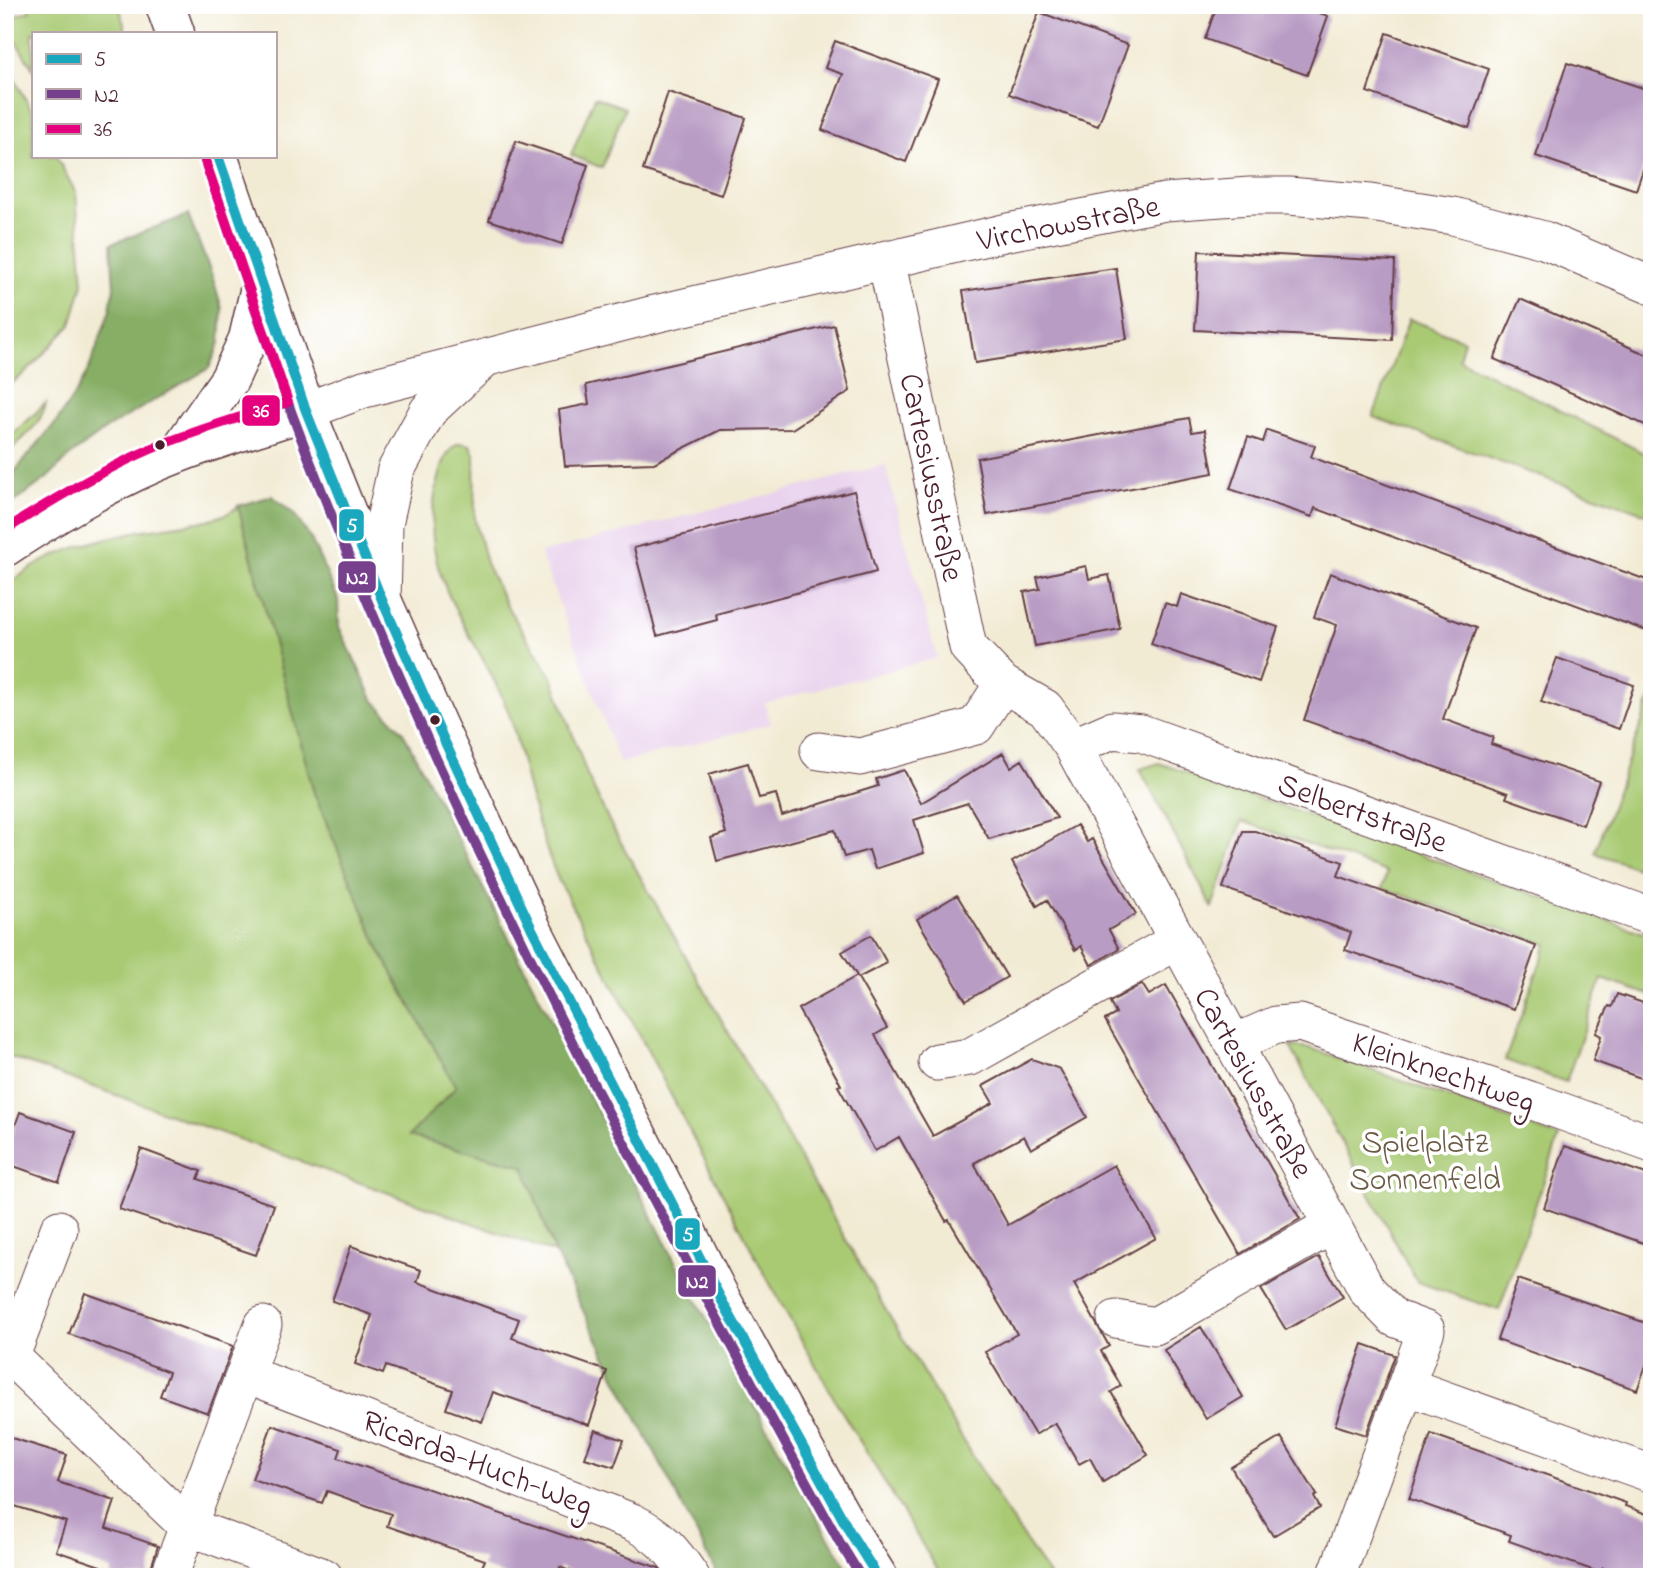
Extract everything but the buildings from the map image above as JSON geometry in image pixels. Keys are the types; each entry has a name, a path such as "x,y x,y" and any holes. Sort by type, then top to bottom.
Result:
{"main road":[{"path":"165,5 175,32"},
{"path":"219,158 306,411 382,600 437,725 532,929 721,1298 851,1535 878,1577"},
{"path":"178,453 229,380 248,339 261,283"},
{"path":"5,547 51,517 178,453 306,411"}],"street":[{"name":"Virchowstraße","path":"306,411 364,389 668,311 1058,221 1165,202 1289,196 1370,203 1485,223 1544,240 1652,286"},
{"name":"Cartesiusstraße","path":"886,259 968,646 1003,684 1045,708 1073,747 1367,1290 1394,1318 1426,1330 1336,1577"},
{"name":"Virchowstraße","path":"382,600 384,524 396,470 428,411 484,359"},
{"path":"819,751 860,757 976,726 1003,684"},
{"name":"Selbertstraße","path":"1073,747 1112,730 1142,733 1652,917"},
{"path":"937,1062 970,1057 1177,940"},
{"name":"Kleinknechtweg","path":"1235,1043 1276,1025 1300,1023 1652,1144"},
{"path":"1116,1319 1155,1326 1332,1225"},
{"path":"59,1229 8,1354 187,1526 324,1577"},
{"path":"169,1577 263,1325"},
{"name":"Ricarda-Huch-Weg","path":"246,1374 632,1522 655,1533 691,1577"},
{"path":"1406,1387 1652,1474"}],"shaded area":[{"path":"885,465 937,658 765,703 770,724 620,763 540,553"}],"green space":[{"path":"28,5 119,5 126,32 32,32 32,67 5,24 5,19 30,11"},
{"path":"5,61 32,111 32,158 57,158 76,193 83,284 71,325 26,372 5,389"},
{"path":"595,97 625,108 602,168 571,155"},
{"path":"188,215 222,309 220,343 209,368 109,427 5,509 5,483 57,421 90,366 110,310 114,287 111,244"},
{"path":"1409,319 1464,340 1459,359 1652,457 1652,516 1373,417"},
{"path":"46,403 35,425 5,455 5,442"},
{"path":"460,443 470,445 474,454 475,520 486,563 506,605 552,677 588,777 611,825 884,1307 1005,1510 1050,1577 942,1577 835,1400 763,1271 558,879 538,824 508,711 495,681 451,600 440,573 433,544 433,513 439,478 448,453"},
{"path":"272,496 294,514 311,539 338,599 339,627 373,699 403,732 678,1267 818,1520 853,1577 719,1577 555,1253 524,1166 409,1136 456,1087 380,951 314,793 238,506"},
{"path":"238,506 314,793 380,951 456,1087 409,1136 524,1166 555,1253 5,1055 5,589 34,567 67,551 139,531 207,520 231,512"},
{"path":"1652,694 1652,865 1649,872 1595,853"},
{"path":"1159,763 1652,936 1652,996 1602,979 1566,1082 1505,1060 1547,944 1382,888 1387,872 1242,821 1212,907 1140,769"},
{"name":"Spielplatz Sonnenfeld","path":"1290,1046 1310,1048 1559,1137 1499,1310 1417,1282"}],"transit line":[{"name":"5","path":"219,158 306,411 382,600 437,725 532,929 721,1299 851,1534 878,1577"},
{"name":"N2","path":"205,161 292,414 320,486 421,725 476,844 532,962 652,1196 861,1577"},
{"name":"36","path":"5,530 76,486 151,449 288,402 205,161"}]}
